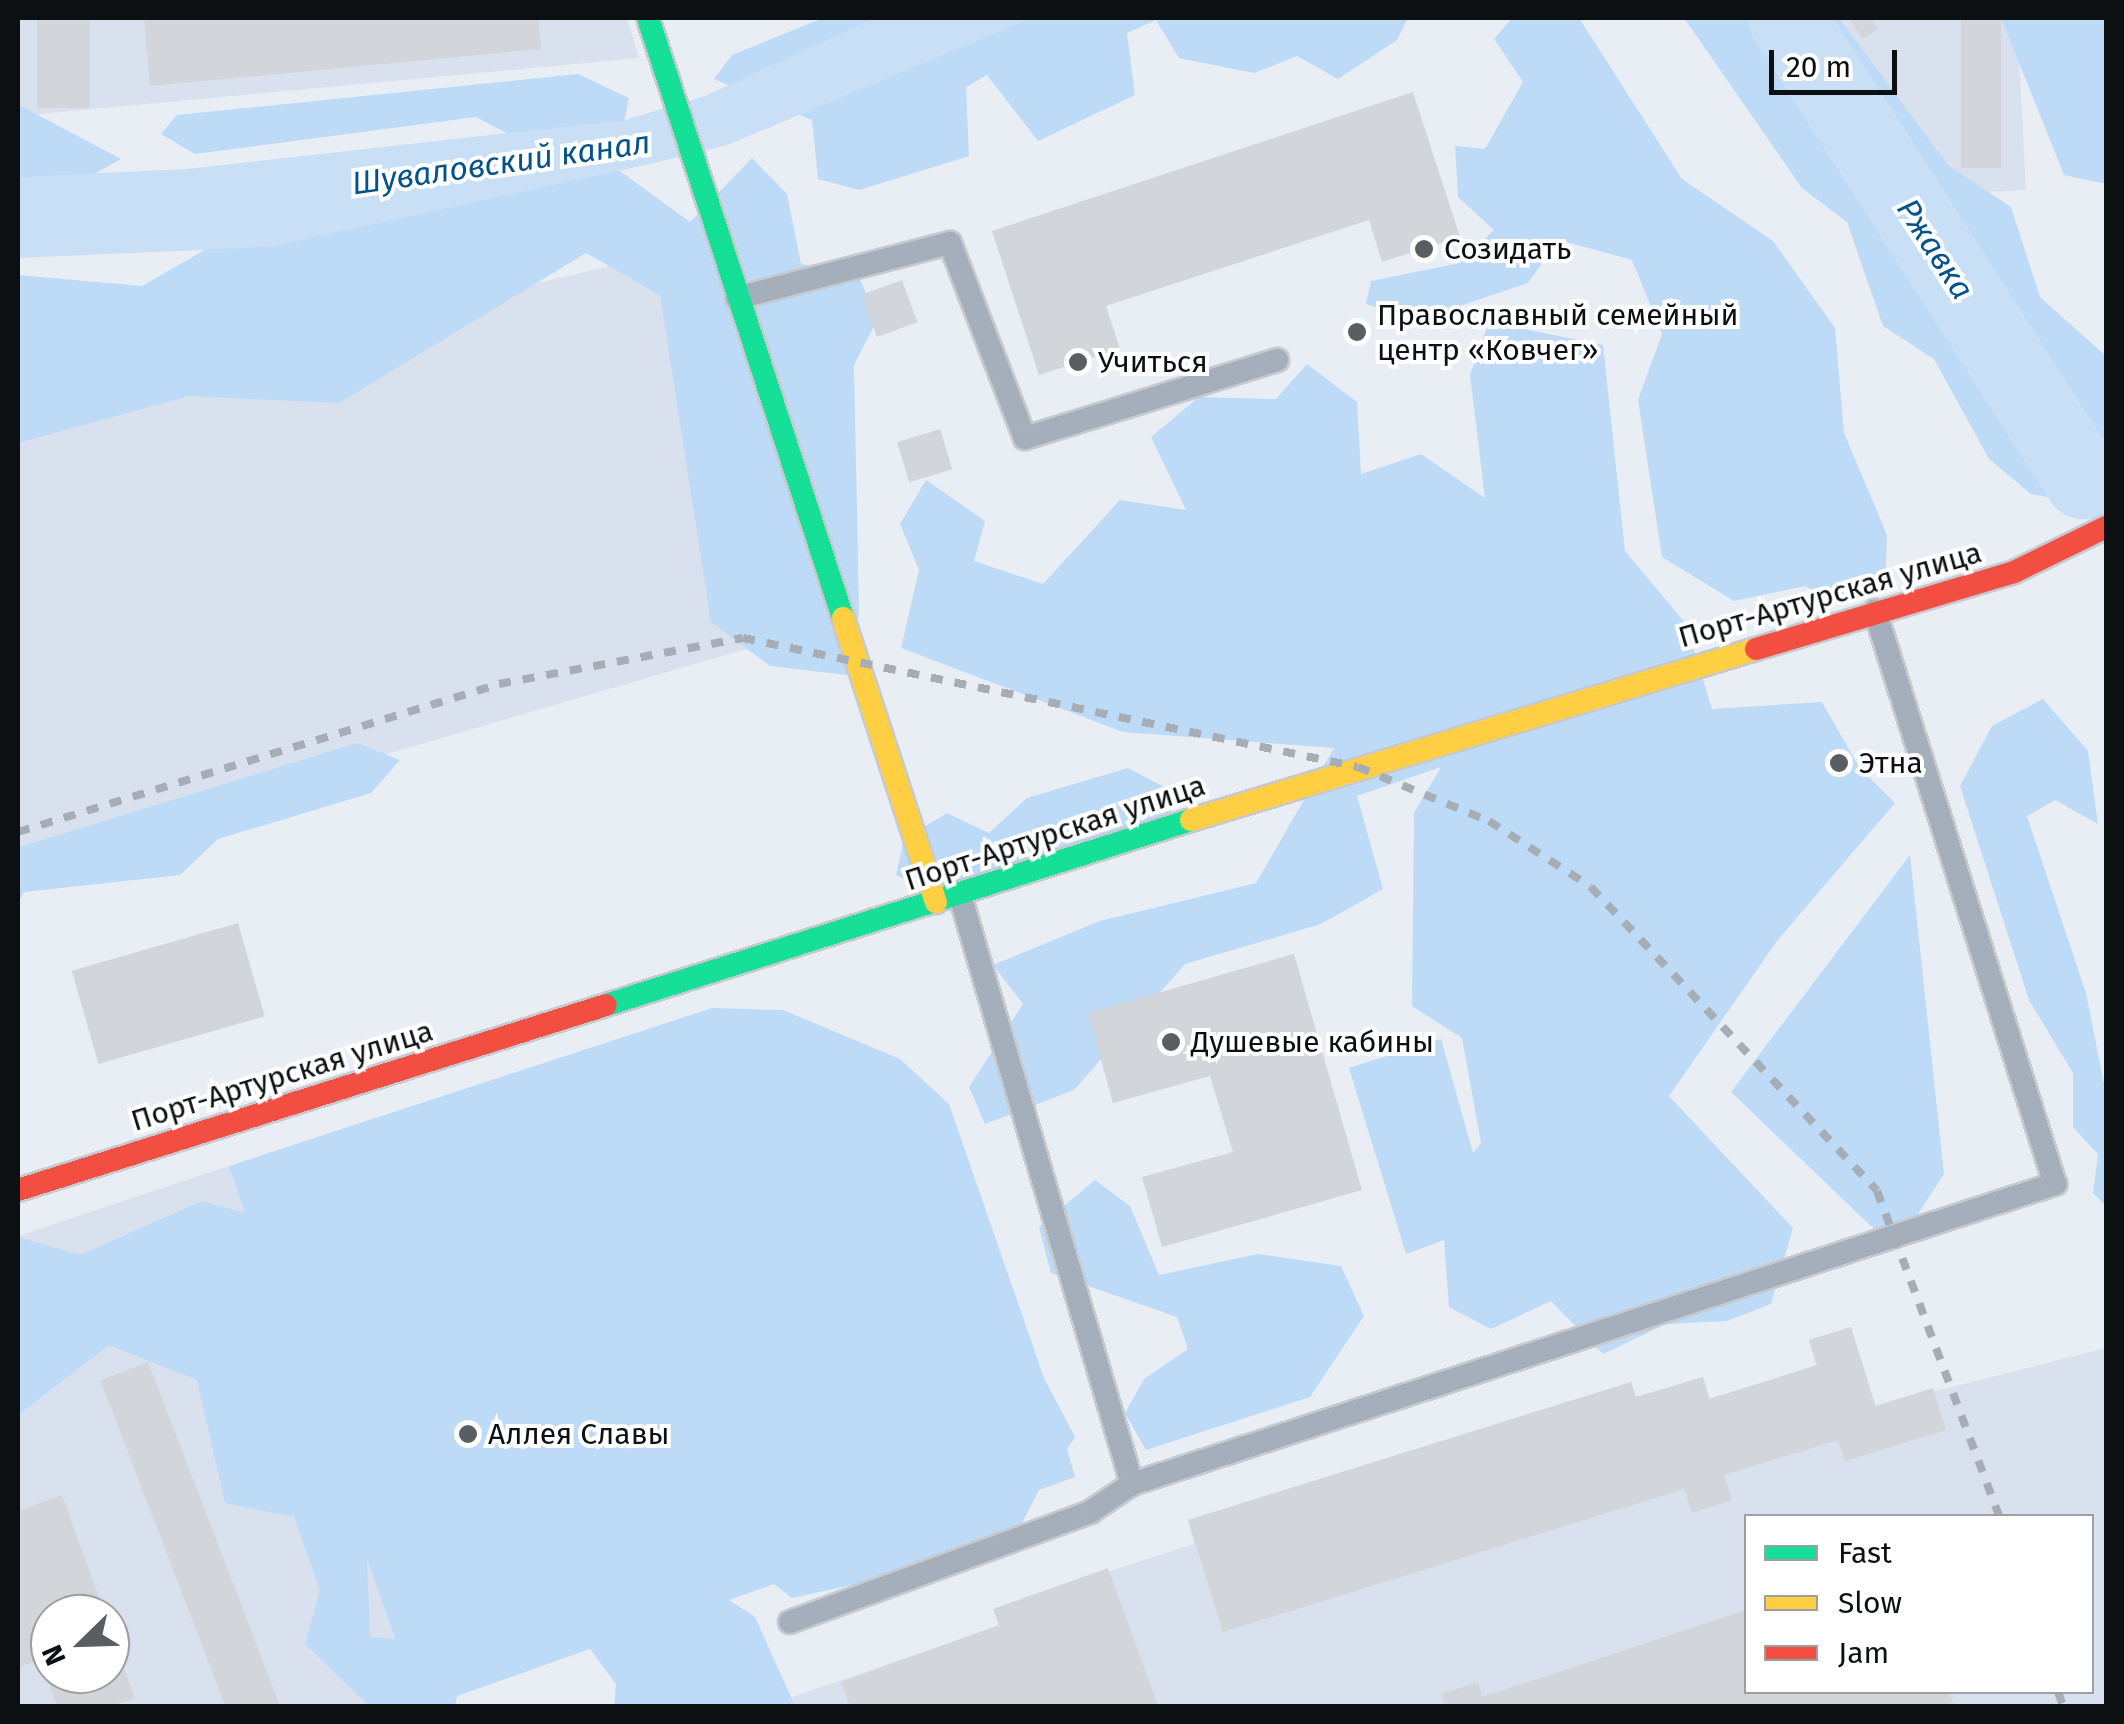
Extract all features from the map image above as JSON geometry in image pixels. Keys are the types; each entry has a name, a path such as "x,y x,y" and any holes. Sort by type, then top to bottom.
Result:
{"street":[{"path":"648,18 936,902"},
{"name":"Порт-Артурская улица","path":"18,1190 1874,611 2014,572 2106,527"}],"lane":[{"path":"737,298 950,243 1025,438 1277,360"},
{"path":"790,1622 1090,1512 1132,1484 2054,1184 1874,611"},
{"path":"960,895 1132,1484"}],"shaded area":[{"path":"18,18 627,18 639,58 18,116"},
{"path":"823,18 1408,18 1397,40 1338,79 1297,56 1254,73 1179,58 1156,20 1127,33 1135,95 1038,141 987,75 966,87 969,156 859,190 818,179 812,120 714,79 732,55"},
{"path":"1512,18 1579,18 1682,179 1773,241 1835,328 1844,433 1887,535 1885,586 1843,605 1805,586 1734,601 1662,557 1638,400 1662,334 1632,260 1559,240 1528,283 1418,320 1366,304 1371,281 1460,263 1494,230 1458,197 1455,146 1485,149 1523,82 1494,39"},
{"path":"1684,18 1839,18 1948,165 2011,207 2040,297 2106,356 2106,470 2077,502 2031,494 1989,459 1934,359 1883,326 1847,222 1802,188"},
{"path":"1824,18 2017,18 2026,190 1945,194"},
{"path":"2001,18 2106,18 2106,184 2064,175"},
{"path":"578,74 629,98 622,133 528,144 476,117 195,154 161,134 177,115"},
{"path":"18,107 121,159 52,198 18,199"},
{"path":"752,158 787,194 801,264 857,272 877,320 854,365 859,613 847,675 770,666 711,622 660,295 586,253 339,403 189,396 18,443 18,275 142,286 269,213 606,161 690,222"},
{"path":"682,249 804,632 18,862 18,406"},
{"path":"1489,322 1603,345 1625,551 1686,624 1712,709 1822,702 1859,767 1895,803 1777,941 1669,1096 1793,1228 1771,1304 1727,1321 1666,1324 1603,1354 1551,1301 1491,1329 1449,1307 1444,1240 1406,1254 1349,1068 1441,1039 1473,1153 1481,1143 1462,1038 1412,1006 1414,813 1441,767 1357,796 1383,889 1321,924 1185,964 1074,1090 985,1124 969,1087 1023,1004 993,965 1100,921 1256,883 1334,748 1123,732 901,648 919,570 900,524 926,480 985,521 974,561 1043,584 1120,500 1186,510 1151,437 1199,397 1276,399 1307,364 1357,402 1361,474 1421,454 1485,498 1470,375"},
{"path":"2043,699 2088,751 2098,824 2055,800 2027,816 2086,993 2106,1094 2106,1206 2093,1193 2098,1154 2073,1127 2073,1073 2029,1000 1960,786 1992,726"},
{"path":"357,743 400,760 371,793 218,839 180,875 24,892 18,903 20,847"},
{"path":"1128,768 1168,789 1172,815 958,905 896,875 904,839 947,813 989,833 1027,798"},
{"path":"1910,855 1944,1174 1914,1220 1876,1231 1731,1092"},
{"path":"712,1008 783,1010 900,1059 949,1104 1044,1378 1075,1437 1067,1449 1075,1477 1039,1490 1008,1551 792,1598 774,1584 729,1600 755,1617 795,1706 614,1706 616,1684 590,1649 457,1696 455,1706 369,1706 305,1644 320,1590 294,1517 225,1503 197,1380 109,1345 18,1415 18,1237 80,1255 202,1201 245,1213 229,1166","holes":["367,1559 395,1639 370,1637"]},
{"path":"229,1166 420,1706 18,1706 18,1236"},
{"path":"1095,1180 1130,1206 1159,1275 1258,1254 1341,1266 1364,1316 1310,1397 1146,1450 1125,1413 1144,1379 1188,1349 1177,1317 1051,1273 1039,1227"},
{"path":"1851,1327 1876,1406 2106,1348 2106,1706 766,1706 999,1626 993,1609 1194,1544 1188,1520 1631,1382 1636,1397 1703,1377 1710,1399 1816,1366 1809,1340"}],"water":[{"name":"Шуваловский канал","path":"875,18 1032,18 727,145 641,166 270,247 18,258 18,177 187,169 625,120 705,96"}],"building":[{"path":"37,18 90,18 90,108 37,108"},
{"path":"144,18 538,18 541,49 150,86"},
{"path":"1849,18 1871,18 1878,29 1863,39"},
{"path":"1961,18 2001,18 2001,168 1961,168"},
{"path":"1413,92 1460,237 1382,262 1369,220 1106,306 1120,349 1039,375 992,231"},
{"path":"902,280 917,322 877,337 862,295"},
{"path":"940,429 952,469 909,482 897,442"},
{"path":"238,923 265,1016 98,1064 72,971"},
{"path":"1294,954 1362,1190 1162,1247 1142,1177 1233,1152 1210,1076 1113,1103 1088,1013"},
{"path":"1851,1327 1875,1406 1933,1388 1946,1430 1845,1461 1838,1440 1724,1475 1732,1500 1692,1513 1684,1489 1223,1632 1188,1520 1631,1382 1636,1397 1703,1377 1709,1399 1817,1365 1809,1340"},
{"path":"148,1362 280,1706 225,1706 100,1380"},
{"path":"62,1495 98,1594 30,1594 30,1663 18,1668 18,1511"},
{"path":"1108,1568 1158,1706 850,1706 841,1682 999,1625 993,1609"},
{"path":"1744,1611 1744,1694 1950,1694 1954,1706 1445,1706 1441,1694 1478,1682 1482,1697"},
{"path":"130,1684 135,1698 111,1706 57,1706 53,1694 130,1694"}],"waterway":[{"name":"Ржавка","path":"1787,18 2083,480"}],"railway":[{"path":"18,832 499,684 743,638 1358,767 1489,821 1591,887 1877,1191 1998,1514"},
{"path":"2059,1694 2063,1706"}],"traffic: fast":[{"path":"648,18 843,618"},
{"path":"606,1005 1191,820"}],"traffic: slow":[{"path":"843,618 936,902"},
{"path":"1191,820 1756,649"}],"traffic: jam":[{"path":"1756,649 2014,572 2106,527"},
{"path":"18,1190 606,1005"}],"place":[{"name":"Созидать","path":"1424,249"},
{"name":"Православный семейный центр «Ковчег»","path":"1357,332"},
{"name":"Учиться","path":"1078,362"},
{"name":"Этна","path":"1839,763"},
{"name":"Душевые кабины","path":"1171,1042"},
{"name":"Аллея Славы","path":"468,1434"}]}
